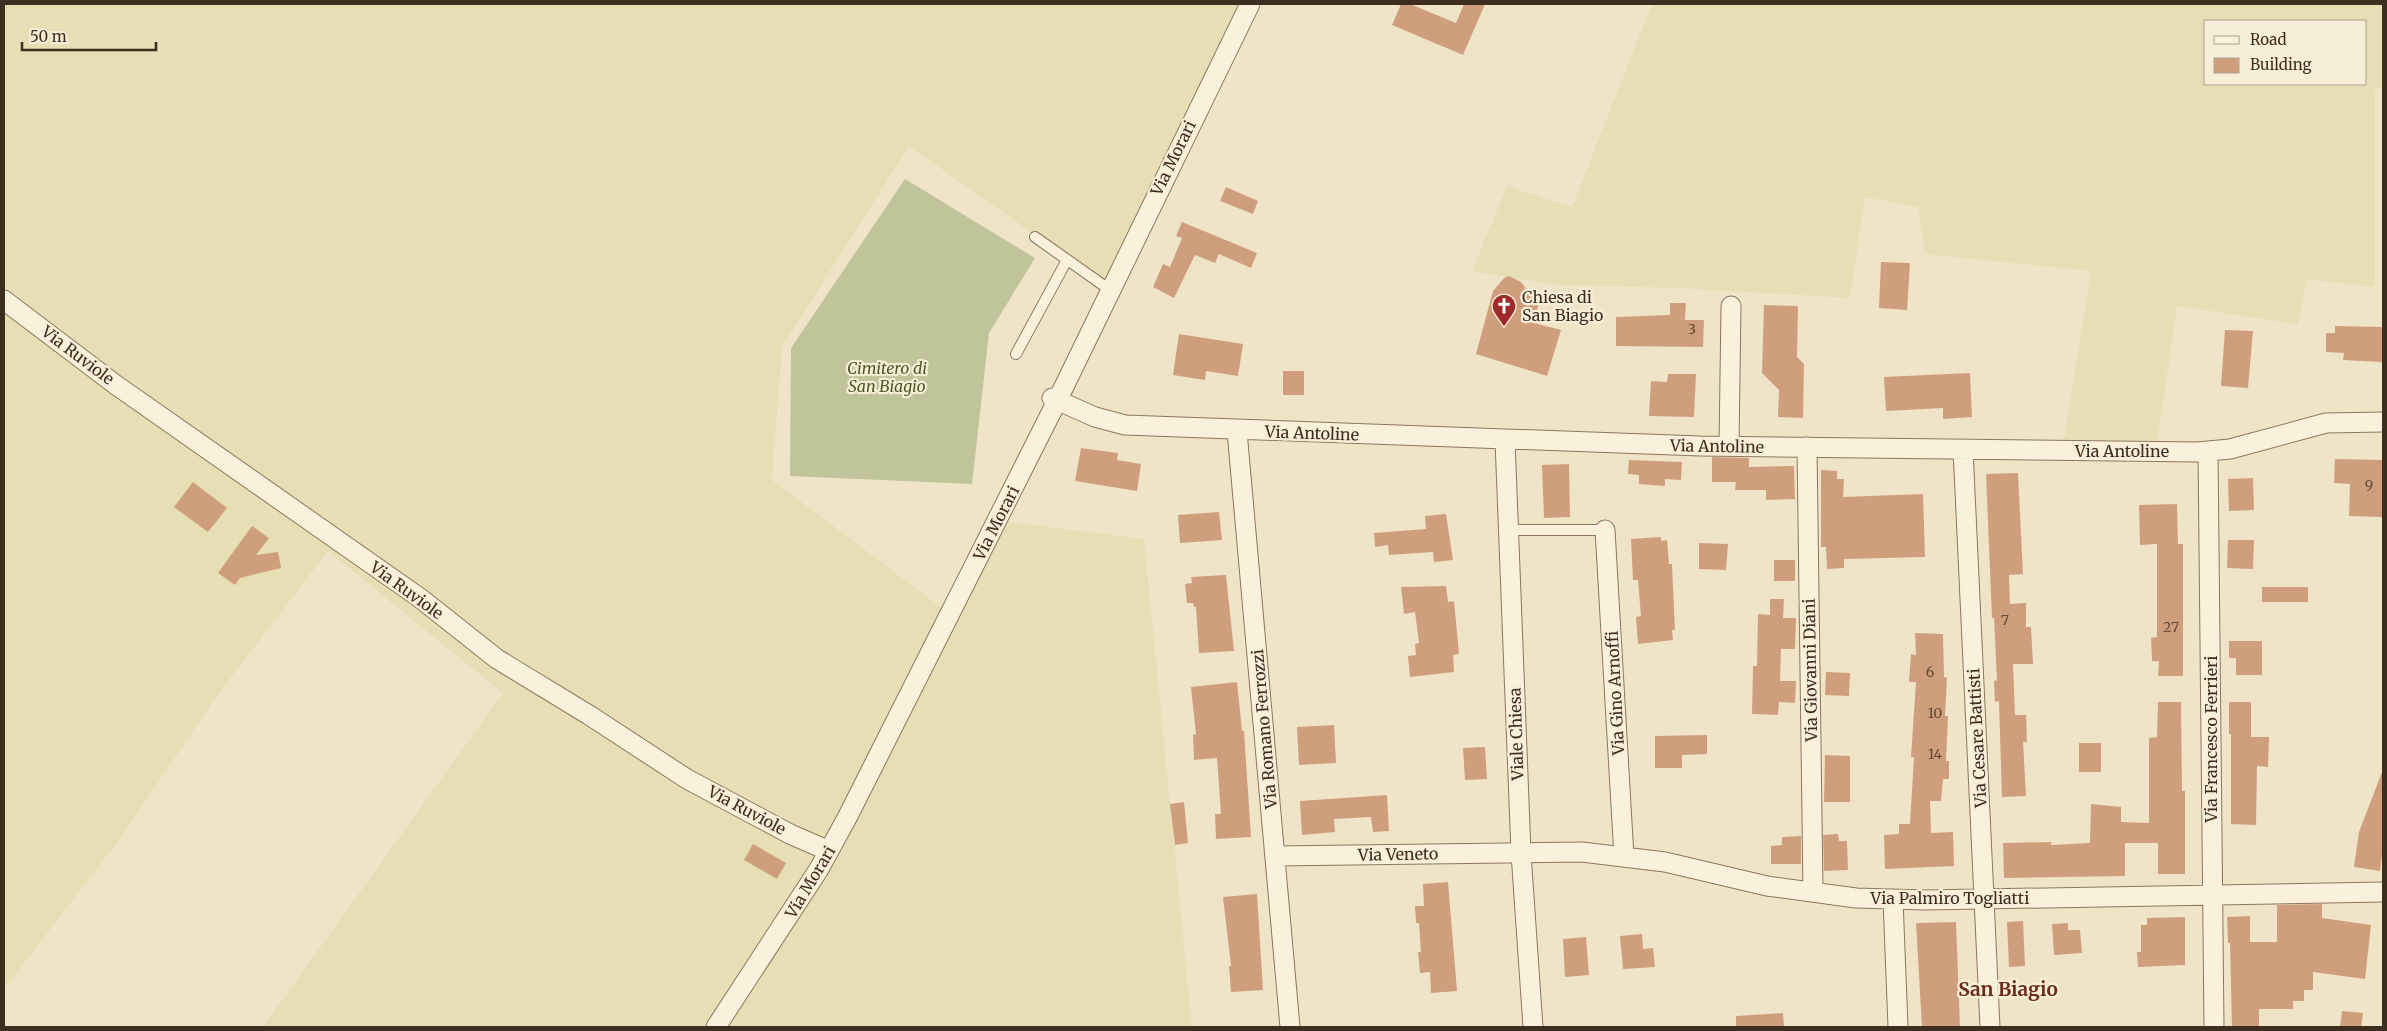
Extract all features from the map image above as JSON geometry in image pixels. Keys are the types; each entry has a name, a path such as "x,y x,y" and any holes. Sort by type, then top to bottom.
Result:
{"street":[{"name":"Via Morari","path":"716,1027 776,938 829,851 1110,290 1250,4"},
{"name":"Via Ruviole","path":"4,300 116,384 412,593 497,660 589,715 687,779 790,834 829,851"},
{"path":"1728,446 1731,306"},
{"name":"Via Antoline","path":"1055,400 1095,417 1125,425 1237,431 1728,446 2208,451 2230,449 2326,423 2383,422"},
{"name":"Via Romano Ferrozzi","path":"1237,431 1290,1027"},
{"name":"Viale Chiesa","path":"1505,440 1521,852 1533,1027"},
{"name":"Via Giovanni Diani","path":"1807,447 1813,892"},
{"name":"Via Cesare Battisti","path":"1963,449 1986,900 1990,1027"},
{"name":"Via Francesco Ferrieri","path":"2208,451 2214,1027"},
{"name":"Via Gino Arnoffi","path":"1605,530 1624,857"},
{"name":"Via Veneto","path":"1275,856 1521,852"},
{"name":"Via Palmiro Togliatti","path":"1521,852 1582,852 1665,862 1767,886 1856,898 1986,900 2383,892"},
{"path":"1893,899 1898,1027"}],"lane":[{"path":"1034,237 1110,290"},
{"path":"1016,354 1068,260"},
{"path":"1508,530 1605,530"}],"shaded area":[{"path":"4,4 1248,4 1108,286 909,146 782,347 772,480 942,608 993,520 1144,539 1192,1027 263,1027 503,693 328,551 216,697 119,840 4,989"},
{"path":"1652,4 2383,4 2383,88 2375,89 2375,287 2307,279 2298,324 2177,306 2156,451 2062,453 2091,271 1925,254 1918,207 1865,197 1850,298 1679,288 1557,285 1472,271 1507,186 1572,207"}],"green space":[{"name":"Cimitero di San Biagio","path":"905,179 1035,258 989,333 972,484 790,476 791,348"}],"building":[{"path":"1401,4 1410,4 1456,23 1464,4 1485,4 1463,55 1392,25"},
{"path":"1226,187 1258,201 1253,214 1220,201"},
{"path":"1182,222 1257,253 1251,268 1219,254 1215,263 1195,255 1174,298 1153,287 1163,264 1170,267 1182,238 1176,236"},
{"path":"1881,262 1910,263 1907,310 1879,308"},
{"name":"Chiesa di San Biagio","path":"1509,276 1521,282 1529,293 1540,298 1534,323 1561,330 1547,376 1476,354 1493,291 1504,278"},
{"path":"1670,303 1686,303 1685,320 1704,320 1703,347 1616,346 1616,317 1670,315"},
{"path":"1764,305 1798,306 1797,357 1804,364 1803,418 1778,417 1779,390 1762,373"},
{"path":"2335,326 2383,327 2383,362 2343,360 2344,353 2326,352 2326,333 2335,333"},
{"path":"2225,330 2253,331 2248,388 2221,386"},
{"path":"1179,334 1243,344 1238,376 1206,371 1205,380 1173,375"},
{"path":"1283,371 1304,371 1304,395 1283,395"},
{"path":"1970,373 1972,417 1943,419 1943,408 1886,411 1884,377"},
{"path":"1668,374 1696,374 1694,417 1649,416 1651,381 1667,382"},
{"path":"1081,448 1118,453 1117,460 1141,464 1137,491 1075,481"},
{"path":"1712,457 1749,458 1749,467 1794,466 1795,499 1766,500 1766,490 1735,490 1736,482 1712,482"},
{"path":"2335,459 2383,460 2383,517 2349,516 2350,484 2334,483"},
{"path":"1629,460 1682,462 1681,480 1665,479 1665,486 1639,484 1639,475 1628,474"},
{"path":"1569,464 1570,517 1544,518 1542,465"},
{"path":"1821,470 1837,471 1837,479 1844,479 1843,497 1923,494 1925,557 1844,559 1844,568 1827,569 1826,547 1821,547"},
{"path":"2018,473 2023,574 2009,575 2010,604 2026,603 2026,627 2031,627 2033,664 2013,664 2015,715 2026,715 2027,742 2023,742 2026,796 2002,797 1999,701 1995,702 1994,681 1997,680 1994,618 1992,618 1986,474"},
{"path":"2253,478 2254,510 2229,511 2228,479"},
{"path":"193,482 227,508 208,532 174,507"},
{"path":"2177,504 2178,544 2183,544 2183,676 2158,676 2159,661 2152,661 2151,638 2157,637 2157,544 2140,545 2139,505"},
{"path":"1219,512 1222,540 1180,543 1178,515"},
{"path":"1446,514 1453,560 1434,562 1433,552 1389,555 1388,545 1375,547 1374,533 1426,529 1425,516"},
{"path":"252,526 269,538 256,555 278,552 281,568 240,578 235,585 218,573"},
{"path":"1661,537 1661,541 1667,540 1669,564 1672,564 1675,630 1672,630 1673,640 1638,644 1636,617 1641,616 1638,580 1633,580 1631,539"},
{"path":"2228,540 2254,540 2253,569 2227,568"},
{"path":"1699,543 1728,544 1726,570 1699,569"},
{"path":"1774,560 1795,560 1795,581 1774,581"},
{"path":"1226,575 1234,651 1199,653 1196,607 1194,607 1193,603 1187,603 1185,584 1192,583 1191,577"},
{"path":"1446,586 1448,602 1454,601 1459,654 1453,655 1454,672 1410,677 1408,656 1416,655 1415,644 1419,643 1415,612 1404,614 1401,587"},
{"path":"2262,587 2308,587 2308,602 2262,602"},
{"path":"1770,599 1784,599 1783,618 1796,618 1795,649 1781,649 1780,681 1796,681 1795,703 1779,702 1778,715 1752,714 1753,666 1757,666 1758,614 1770,615"},
{"path":"1915,633 1943,634 1944,677 1947,678 1945,716 1948,716 1946,761 1949,761 1949,779 1943,779 1941,801 1930,801 1931,833 1953,832 1954,866 1885,869 1884,835 1899,834 1899,824 1910,824 1914,757 1911,757 1916,682 1909,682 1911,654 1916,655"},
{"path":"2229,641 2262,641 2262,675 2236,675 2236,658 2229,658"},
{"path":"1826,672 1850,673 1849,696 1825,695"},
{"path":"1237,682 1242,731 1244,731 1251,837 1216,839 1215,814 1221,814 1217,758 1194,760 1193,735 1196,734 1191,687"},
{"path":"2158,702 2181,702 2182,791 2185,791 2185,874 2158,874 2158,843 2125,843 2125,876 2004,878 2003,843 2051,842 2051,845 2090,843 2091,804 2121,807 2121,822 2149,823 2149,738 2157,737"},
{"path":"2229,702 2251,702 2251,737 2269,737 2268,767 2257,766 2256,825 2231,824"},
{"path":"1334,725 1336,763 1299,765 1297,727"},
{"path":"1707,735 1707,754 1682,755 1682,768 1655,768 1655,736"},
{"path":"2079,743 2101,743 2101,772 2079,772"},
{"path":"1485,747 1487,779 1465,780 1463,748"},
{"path":"1825,755 1850,756 1850,802 1824,802"},
{"path":"2382,772 2383,846 2380,871 2354,867 2359,832"},
{"path":"1387,795 1389,831 1373,832 1371,817 1334,819 1335,832 1302,835 1300,801"},
{"path":"1184,802 1188,843 1175,845 1170,804"},
{"path":"1838,834 1839,841 1847,841 1848,870 1824,871 1823,835"},
{"path":"1801,836 1801,864 1771,864 1771,846 1782,845 1782,837"},
{"path":"753,844 786,863 777,879 744,860"},
{"path":"1448,882 1457,991 1431,993 1430,972 1420,973 1418,952 1421,952 1419,923 1416,923 1415,906 1424,906 1423,884"},
{"path":"1257,894 1263,990 1231,992 1229,966 1231,966 1223,897"},
{"path":"2322,904 2322,918 2371,925 2365,979 2313,972 2313,990 2304,990 2304,1001 2293,1001 2293,1009 2259,1009 2259,1027 2232,1027 2230,943 2228,943 2227,917 2250,916 2250,942 2277,942 2277,905"},
{"path":"2185,917 2185,965 2138,967 2137,952 2141,952 2141,925 2147,925 2147,918"},
{"path":"2023,921 2025,966 2009,967 2007,922"},
{"path":"1956,922 1960,1027 1922,1027 1916,923"},
{"path":"2068,923 2068,930 2080,930 2082,953 2054,955 2052,924"},
{"path":"1642,934 1643,949 1653,948 1655,967 1623,969 1620,936"},
{"path":"1586,937 1589,975 1565,977 1563,939"},
{"path":"2342,1011 2363,1013 2361,1027 2340,1027"},
{"path":"1783,1013 1784,1027 1736,1027 1736,1016"}],"place":[{"name":"Chiesa di San Biagio","path":"1504,327"}],"district":[{"name":"San Biagio","path":"2008,989"}]}
